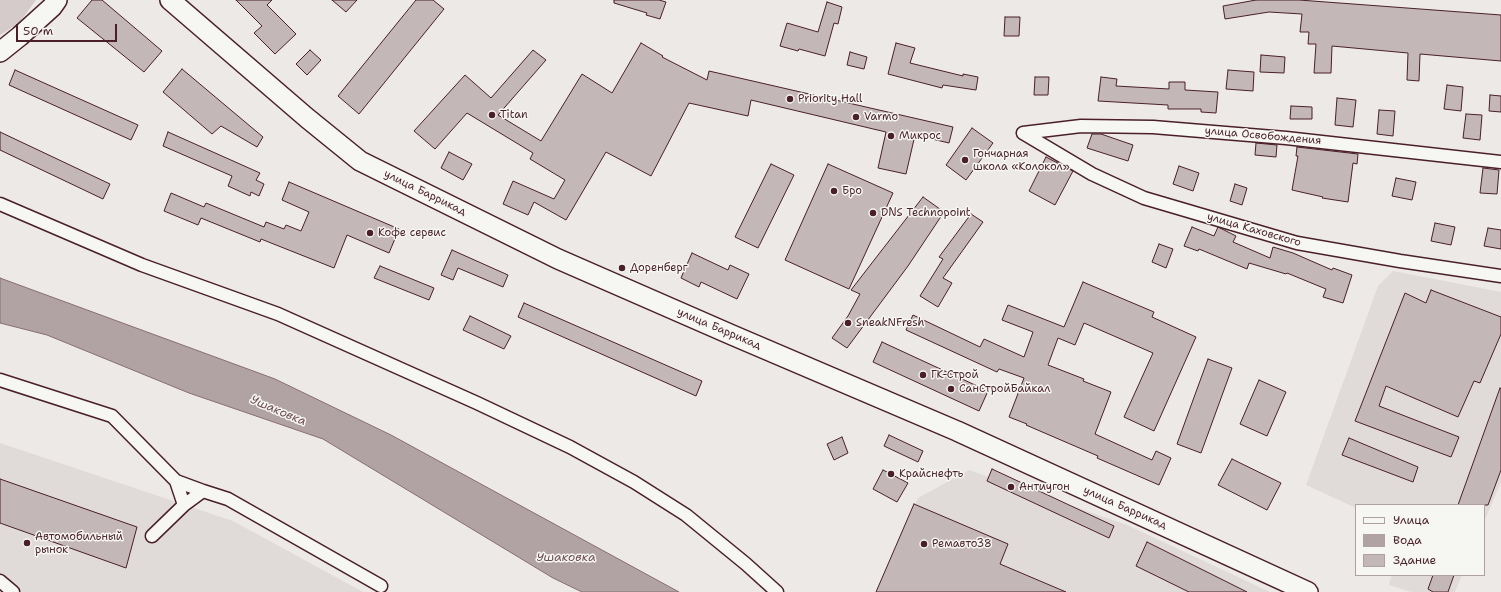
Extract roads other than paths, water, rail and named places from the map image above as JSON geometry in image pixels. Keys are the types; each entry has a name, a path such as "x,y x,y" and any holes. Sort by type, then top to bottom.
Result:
{"main road":[{"path":"0,52 20,36 57,0"},
{"name":"улица Баррикад","path":"170,0 307,118 360,161 558,259 957,431 1308,592"}],"street":[{"name":"улица Освобождения","path":"1024,133 1081,126 1153,127 1286,138 1501,162"},
{"name":"улица Каховского","path":"1024,133 1092,174 1144,198 1297,244 1501,276"},
{"path":"0,204 142,265 278,314 477,403 570,447 634,482 686,515 746,564 777,592"},
{"path":"0,380 112,416 176,481 203,492 228,499 381,586"},
{"path":"176,481 184,506"},
{"path":"152,536 184,506 203,492"},
{"path":"0,582 13,592"}],"water":[{"name":"Ушаковка","path":"0,278 275,379 391,435 679,592 582,592 553,578 323,439 189,393 47,335 0,323"}],"place":[{"name":"Priority Hall","path":"790,99"},
{"name":"Titan","path":"492,115"},
{"name":"Varmo","path":"856,117"},
{"name":"Микрос","path":"891,136"},
{"name":"Гончарная школа «Колокол»","path":"965,160"},
{"name":"Бро","path":"834,191"},
{"name":"DNS Technopoint","path":"873,213"},
{"name":"Кофе сервис","path":"370,233"},
{"name":"Доренберг","path":"622,268"},
{"name":"SneakNFresh","path":"848,323"},
{"name":"ГК-Строй","path":"923,375"},
{"name":"СанСтройБайкал","path":"951,389"},
{"name":"Крайснефть","path":"891,474"},
{"name":"Антиугон","path":"1011,487"},
{"name":"Автомобильный рынок","path":"27,543"},
{"name":"Ремавто38","path":"924,544"}]}
